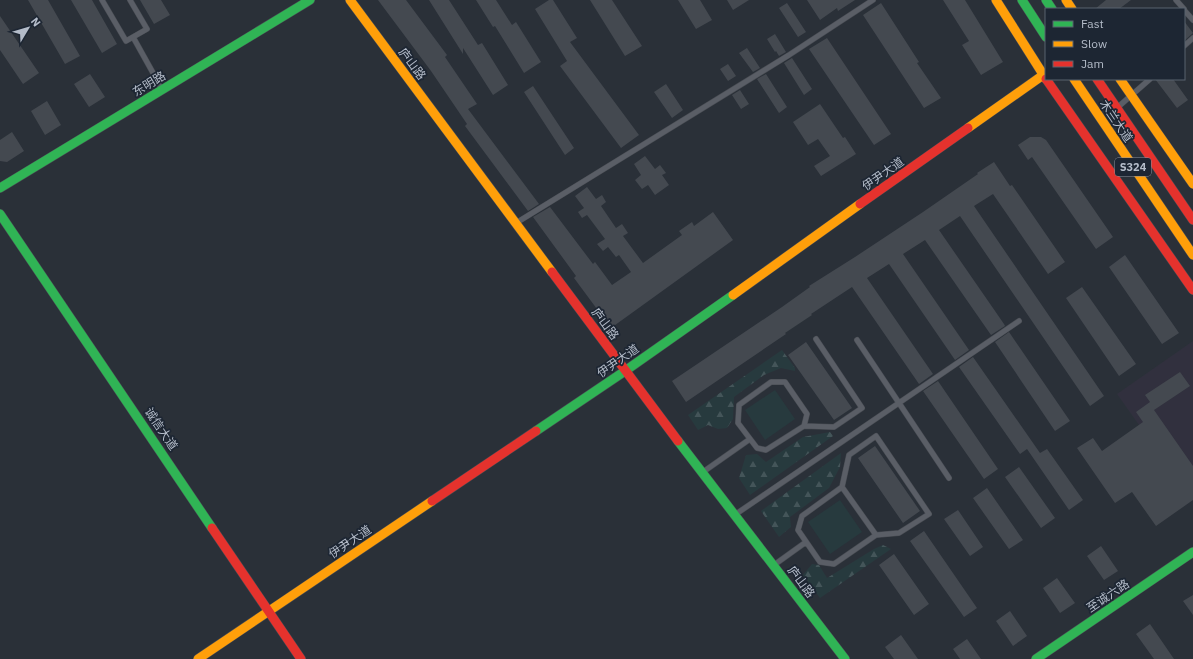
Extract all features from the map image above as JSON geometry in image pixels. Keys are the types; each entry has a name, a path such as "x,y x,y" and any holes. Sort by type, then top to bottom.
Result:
{"main road":[{"name":"东明路","path":"0,188 310,0"},
{"name":"庐山路","path":"350,0 625,371 846,659"},
{"path":"996,0 1045,76"},
{"path":"1022,0 1045,36"},
{"name":"伊尹大道","path":"198,659 625,371 1045,76"},
{"path":"1048,80 1193,290"},
{"name":"木兰大道","path":"1075,80 1193,255"},
{"name":"木兰大道","path":"1098,80 1193,220"},
{"path":"1121,80 1193,184"},
{"name":"诚信大道","path":"0,214 301,659"},
{"name":"至诚六路","path":"1036,659 1193,552"}],"lane":[{"path":"102,0 126,41 147,29 130,0"},
{"path":"516,224 789,55 873,0"},
{"path":"1176,0 1183,8"},
{"path":"1185,10 1193,20"},
{"path":"133,37 162,90"},
{"path":"1185,45 1193,38"},
{"path":"1117,108 1149,80"},
{"path":"735,515 1019,321"},
{"path":"804,426 807,414 785,382 771,382 739,405 738,423 757,448 766,450 804,426 834,427 862,408 816,339"},
{"path":"857,340 950,478"},
{"path":"876,436 929,514 899,533 876,535 834,564 820,562 798,530 802,516 842,487 849,454 876,436"},
{"path":"703,472 750,439"},
{"path":"842,487 876,535"},
{"path":"774,565 806,542"}],"shaded area":[{"path":"1193,341 1193,501 1117,394"}],"green space":[{"path":"782,350 795,368 795,371 781,368 764,375 734,397 733,419 727,428 718,429 708,425 698,430 688,415"},
{"path":"775,390 795,419 765,440 745,410"},
{"path":"830,432 833,436 750,495 739,478 746,455 757,454 766,462 803,437"},
{"path":"841,453 840,467 829,488 790,517 791,527 779,537 761,511"},
{"path":"840,500 862,532 830,554 808,522"},
{"path":"883,545 891,549 820,598 803,575 812,564 819,565 827,578"}],"building":[{"path":"28,0 48,0 80,56 65,64"},
{"path":"71,0 92,0 117,44 102,53"},
{"path":"140,0 161,0 170,15 154,24"},
{"path":"378,0 406,0 447,55 445,57 477,104 468,109 539,204 528,211 465,126 467,124 431,71"},
{"path":"429,0 449,0 478,45 482,43 508,85 493,95 463,48 463,54"},
{"path":"476,0 496,0 512,25 516,22 541,62 524,73 495,26 493,27"},
{"path":"549,0 553,0 577,38 570,42 639,135 621,148 560,66 567,61 535,9"},
{"path":"590,0 612,0 642,46 625,56"},
{"path":"678,0 700,0 712,20 696,29"},
{"path":"727,0 749,0 733,10"},
{"path":"807,0 855,0 838,11 837,8 820,20"},
{"path":"943,0 965,0 1003,62 981,75 962,45 969,41"},
{"path":"1106,0 1131,0 1120,8 1096,8"},
{"path":"787,3 806,32 798,37 779,8"},
{"path":"881,3 919,62 917,63 941,98 924,108 863,15"},
{"path":"0,16 39,73 23,84 0,50"},
{"path":"1185,22 1193,33 1185,40"},
{"path":"775,34 786,52 779,56 767,39"},
{"path":"827,38 891,134 874,145 809,49"},
{"path":"747,48 760,68 753,72 739,53"},
{"path":"792,58 812,89 804,95 784,63"},
{"path":"728,64 736,76 728,81 720,69"},
{"path":"90,74 105,97 89,107 74,84"},
{"path":"766,74 787,107 779,113 757,79"},
{"path":"1156,80 1174,80 1188,100 1177,108"},
{"path":"666,84 683,110 672,118 654,92"},
{"path":"533,86 574,148 565,155 524,92"},
{"path":"740,90 749,104 741,109 732,95"},
{"path":"47,101 61,125 45,135 31,111"},
{"path":"820,104 843,138 845,137 856,154 821,176 814,166 830,156 818,139 808,145 793,122"},
{"path":"12,132 24,151 7,162 0,161 0,140"},
{"path":"1030,137 1041,137 1046,140 1113,237 1096,249 1032,157 1028,160 1018,145"},
{"path":"645,156 655,169 660,165 666,173 662,175 669,185 655,195 648,185 642,189 635,180 641,175 634,164"},
{"path":"994,162 1010,186 1012,185 1065,262 1048,274 993,194 974,206 1104,396 1090,406 960,216 939,230 1005,326 991,335 925,240 903,254 969,350 955,360 889,264 867,278 933,374 919,384 852,287 686,402 672,381 782,307 810,287 809,286 923,212"},
{"path":"587,187 596,199 602,195 606,202 601,206 616,228 622,224 628,233 623,236 643,263 682,235 679,231 692,222 694,226 713,212 733,240 611,328 574,278 576,276 533,217 550,207 593,264 595,262 612,285 631,272 619,255 616,257 608,247 603,251 597,244 605,239 587,215 582,218 578,212 584,208 575,196"},
{"path":"1125,255 1179,333 1162,344 1109,267"},
{"path":"1082,287 1136,364 1119,376 1066,298"},
{"path":"1009,332 1070,421 1055,431 995,342"},
{"path":"806,342 852,408 834,420 788,355"},
{"path":"973,357 1040,453 1047,449 1083,500 1069,510 1027,449 1020,454 959,367"},
{"path":"1180,372 1190,386 1154,410 1193,466 1193,500 1156,526 1132,492 1115,503 1077,448 1093,438 1102,451 1143,422 1136,412 1150,402 1145,395"},
{"path":"938,381 998,469 984,479 923,391"},
{"path":"875,446 920,511 903,523 858,458"},
{"path":"1019,467 1055,518 1041,528 1005,477"},
{"path":"987,488 1023,540 1009,549 973,498"},
{"path":"958,510 983,547 970,556 944,519"},
{"path":"924,531 977,608 964,617 910,541"},
{"path":"1101,546 1118,571 1104,580 1087,556"},
{"path":"894,554 929,604 914,615 879,565"},
{"path":"1057,578 1075,603 1060,613 1043,588"},
{"path":"1193,595 1193,615 1183,601"},
{"path":"1010,611 1027,636 1013,646 996,621"},
{"path":"1150,624 1174,659 1154,659 1136,634"},
{"path":"901,635 918,659 894,659 885,647"},
{"path":"967,639 981,659 960,659 953,649"}],"traffic: fast":[{"path":"0,188 310,0"},
{"path":"1022,0 1045,35"},
{"path":"1046,0 1051,8"},
{"path":"0,214 212,528"},
{"path":"536,431 733,295"},
{"path":"678,441 845,659"},
{"path":"1036,659 1193,552"}],"traffic: slow":[{"path":"350,0 552,272"},
{"path":"996,0 1045,77"},
{"path":"1066,0 1071,8"},
{"path":"968,128 1045,74"},
{"path":"1075,80 1193,255"},
{"path":"1121,80 1193,184"},
{"path":"733,295 860,204"},
{"path":"198,659 432,501"}],"traffic: jam":[{"path":"1047,80 1193,290"},
{"path":"1098,80 1193,220"},
{"path":"860,204 968,128"},
{"path":"552,272 678,441"},
{"path":"432,501 536,431"},
{"path":"212,528 301,659"}]}
